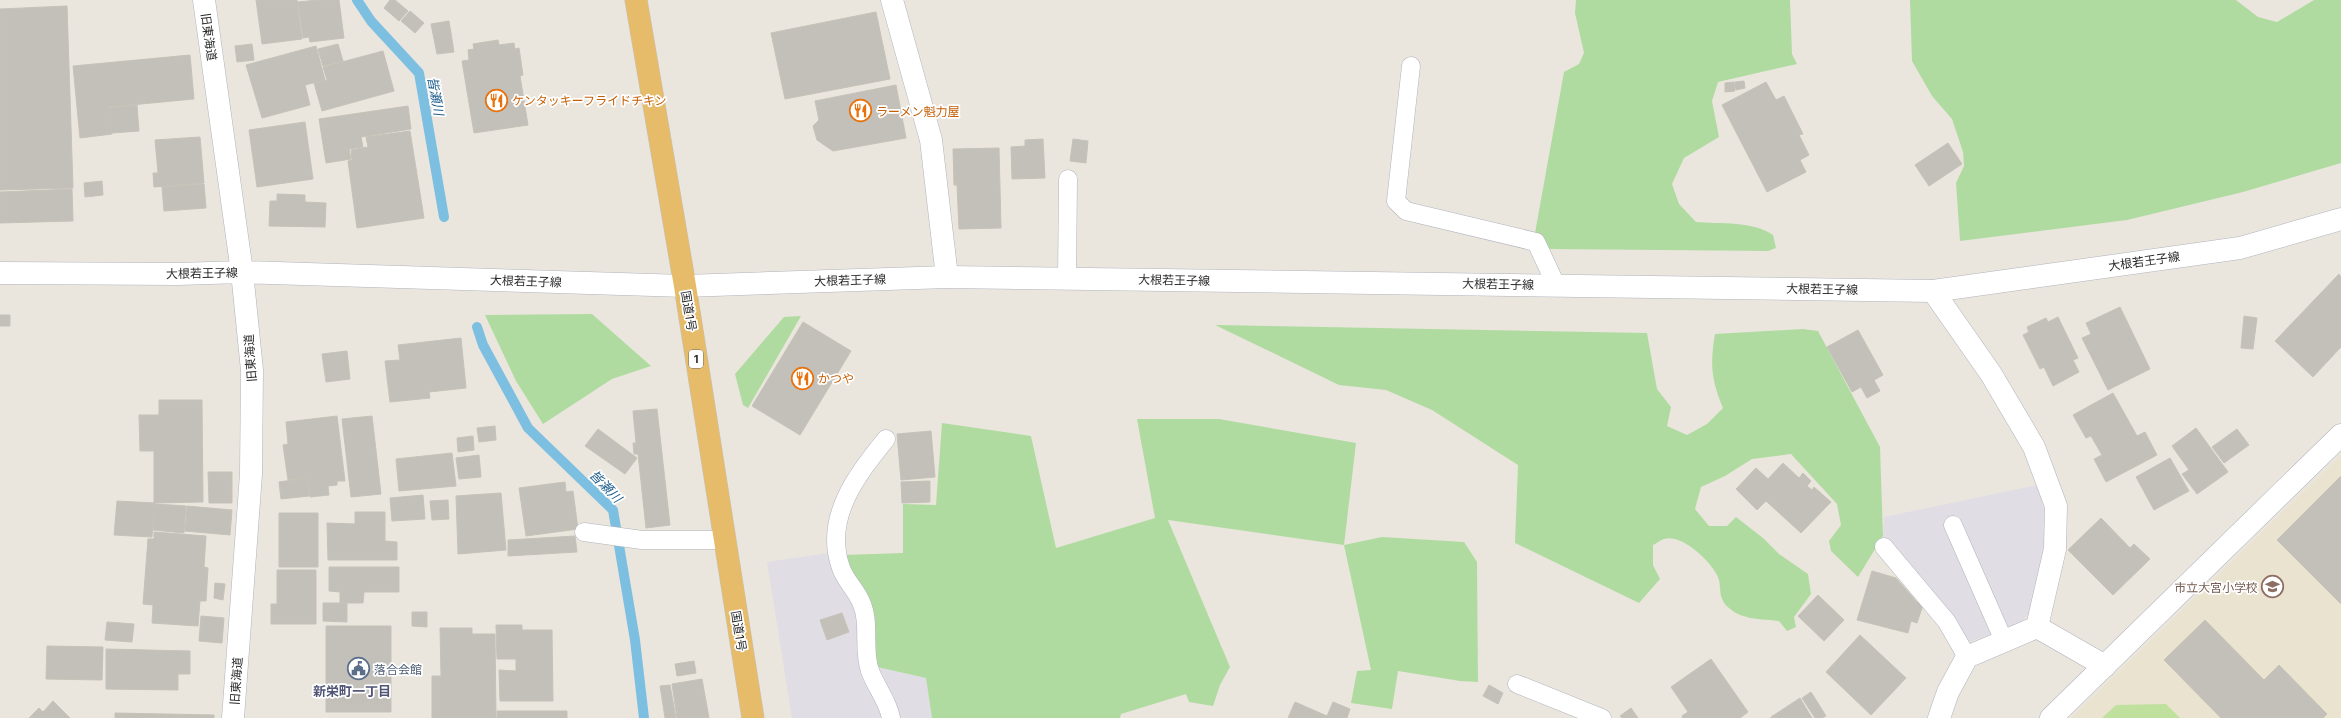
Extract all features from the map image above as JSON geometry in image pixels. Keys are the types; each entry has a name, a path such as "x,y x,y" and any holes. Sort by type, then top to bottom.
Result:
{"highway":[{"name":"国道1号","path":"636,0 685,286 752,718"}],"street":[{"name":"旧東海道","path":"204,0 242,272 252,370 251,474 233,718"},
{"path":"892,0 931,140 947,277"},
{"name":"大根若王子線","path":"0,273 178,274 242,272 685,286 947,277 1934,291 2240,248 2341,219"},
{"path":"1934,291 1991,374 2034,447 2056,506 2056,549 2037,627"},
{"path":"2051,718 2341,435"},
{"path":"1939,718 1948,692 1967,657 2037,627"},
{"path":"2037,627 2105,666"}],"lane":[{"path":"1411,66 1396,202 1406,211 1536,242 1556,285"},
{"path":"1067,278 1068,180"},
{"path":"886,440 862,470 844,500 837,527 836,551 841,569 861,602 867,626 866,653 870,670 890,710 891,718"},
{"path":"1953,525 2004,641"},
{"path":"593,533 642,540 725,540"},
{"path":"1884,547 1947,622 1967,657"},
{"path":"1517,684 1602,718"}],"shaded area":[{"name":"市立大宮小学校","path":"2341,455 2341,718 2071,718"},
{"path":"2038,485 2044,511 2045,545 2036,593 2029,614 2018,624 1967,643 1883,536 1884,517"},
{"path":"829,553 856,606 873,666 926,678 932,718 792,718 767,562"}],"green space":[{"path":"1576,0 1790,0 1792,54 1797,64 1718,82 1712,101 1719,137 1684,158 1672,184 1679,204 1696,222 1736,224 1756,227 1773,235 1776,248 1768,251 1550,249 1535,233 1564,72 1579,64 1584,53 1575,13"},
{"path":"1910,0 2236,0 2258,17 2277,22 2314,0 2341,0 2341,163 2243,192 2127,220 1960,241 1956,183 1964,166 1963,152 1952,119 1932,96 1912,61"},
{"path":"592,314 651,366 612,379 543,424 516,381 485,315"},
{"path":"801,316 748,408 743,405 735,374 784,317"},
{"path":"1215,325 1647,333 1657,389 1671,407 1667,426 1687,435 1707,424 1723,408 1716,389 1712,363 1715,334 1803,329 1818,331 1880,447 1883,536 1858,577 1831,551 1829,541 1841,525 1837,504 1791,454 1752,459 1725,476 1701,487 1695,509 1709,526 1727,526 1736,517 1763,538 1779,554 1808,574 1811,594 1794,617 1796,627 1787,631 1779,621 1746,617 1734,612 1722,600 1719,579 1708,562 1687,544 1671,538 1664,539 1653,545 1653,565 1660,579 1639,603 1515,543 1518,465 1432,410 1386,390 1339,385"},
{"path":"1137,419 1219,419 1356,443 1344,545 1168,520 1230,667 1220,685 1213,706 1189,702 1186,694 1121,714 1120,718 932,718 926,678 873,666 843,555 903,553 903,504 936,505 942,423 1031,436 1056,548 1155,518"},
{"path":"1382,537 1464,542 1477,562 1478,682 1460,681 1398,671 1392,709 1351,703 1357,671 1371,670 1344,545"},
{"path":"2166,704 2180,718 2102,718 2116,705"}],"building":[{"path":"256,0 297,0 302,39 262,44"},
{"path":"339,0 344,38 310,42 309,37 303,38 298,2"},
{"path":"390,0 395,0 408,11 399,21 384,8"},
{"path":"67,6 73,188 0,190 0,9"},
{"path":"410,11 424,23 415,33 401,21"},
{"path":"876,12 890,79 785,99 771,33"},
{"path":"449,21 454,52 437,54 431,24"},
{"name":"ケンタッキーフライドチキン","path":"498,40 499,45 514,43 515,49 519,48 523,75 520,76 528,125 474,133 462,61 469,60 468,50 474,49 473,44"},
{"path":"252,44 254,60 237,62 235,46"},
{"path":"338,44 343,61 323,66 318,49"},
{"path":"316,46 325,80 305,85 310,105 262,118 246,65"},
{"path":"383,51 394,91 322,111 314,83 327,80 323,67"},
{"path":"190,55 194,99 109,107 112,134 80,138 73,66"},
{"path":"1744,81 1745,88 1736,90 1735,82"},
{"path":"1734,82 1735,91 1725,92 1725,83"},
{"path":"1766,82 1776,100 1784,96 1803,134 1799,135 1809,155 1800,160 1806,172 1767,192 1722,105"},
{"path":"896,85 906,138 833,151 817,140 813,126 819,120 815,101"},
{"path":"137,105 139,131 112,133 109,108"},
{"path":"408,106 411,129 361,137 363,147 349,149 351,159 326,163 319,119"},
{"path":"305,122 313,179 257,187 249,130"},
{"path":"410,131 424,218 357,228 348,161 352,160 351,150 368,147 366,137"},
{"path":"200,137 204,183 154,187 153,173 158,173 155,140"},
{"path":"1043,139 1045,178 1012,179 1011,147 1025,146 1025,140"},
{"path":"1073,139 1088,141 1086,163 1070,161"},
{"path":"1948,143 1962,164 1929,186 1915,165"},
{"path":"999,148 1001,228 959,229 957,185 954,185 953,149"},
{"path":"102,181 103,195 85,197 84,183"},
{"path":"204,184 206,208 164,211 162,187"},
{"path":"72,189 73,221 0,223 0,192"},
{"path":"277,194 305,195 305,202 326,203 325,227 269,226 270,201 277,201"},
{"path":"2339,274 2341,277 2341,347 2313,377 2275,341"},
{"path":"2120,307 2150,369 2108,390 2082,338 2091,334 2086,323"},
{"path":"0,315 10,315 10,326 0,326"},
{"path":"2244,316 2257,318 2253,349 2241,348"},
{"path":"2058,317 2078,358 2073,360 2079,372 2053,386 2044,367 2040,369 2023,335 2029,332 2027,327 2046,318 2048,322"},
{"name":"かつや","path":"803,322 851,351 800,435 752,406"},
{"path":"1858,330 1883,375 1874,380 1880,391 1867,398 1861,387 1852,392 1827,347"},
{"path":"461,338 466,388 429,392 430,398 390,402 385,361 400,360 398,345"},
{"path":"347,351 350,379 326,382 322,354"},
{"path":"2113,393 2137,436 2145,432 2157,455 2106,482 2094,459 2102,455 2091,436 2086,438 2073,415"},
{"path":"159,400 202,400 203,502 154,503 154,451 140,451 139,415 159,415"},
{"path":"657,409 670,525 646,528 638,454 634,454 633,443 636,443 633,411"},
{"path":"337,416 345,481 337,481 337,485 328,486 329,495 310,497 307,478 288,480 283,445 288,444 286,422"},
{"path":"372,416 381,494 351,497 342,419"},
{"path":"495,426 496,440 479,442 477,428"},
{"path":"2196,428 2228,472 2197,494 2182,474 2189,470 2172,446"},
{"path":"598,429 637,458 625,474 585,446"},
{"path":"2237,429 2249,445 2224,463 2212,447"},
{"path":"931,431 935,477 901,480 897,434"},
{"path":"473,436 474,450 458,452 457,438"},
{"path":"452,453 456,486 399,491 396,459"},
{"path":"479,455 481,477 459,479 456,458"},
{"path":"2170,458 2189,491 2154,510 2136,477"},
{"path":"1783,463 1799,478 1803,473 1811,481 1807,486 1812,490 1814,487 1831,502 1801,533 1766,501 1757,510 1736,489 1756,468 1768,479"},
{"path":"208,472 232,472 232,503 209,503"},
{"path":"2341,476 2341,604 2277,540"},
{"path":"307,478 309,496 281,499 279,482"},
{"path":"930,481 930,502 902,503 901,482"},
{"path":"565,482 566,492 573,491 578,529 526,536 519,488"},
{"path":"501,493 506,550 458,554 456,496"},
{"path":"423,495 425,519 392,521 390,498"},
{"path":"448,500 449,519 432,520 430,501"},
{"path":"117,501 155,503 152,537 114,535"},
{"path":"155,504 186,506 184,533 153,530"},
{"path":"187,506 232,510 230,535 185,531"},
{"path":"355,512 385,512 385,541 397,542 397,560 328,560 327,523 355,524"},
{"path":"279,513 318,513 318,567 279,567"},
{"path":"2101,518 2130,548 2134,544 2150,559 2113,595 2068,550"},
{"path":"154,532 206,536 204,567 208,568 206,601 200,601 198,626 152,623 153,605 143,604 148,539 154,539"},
{"path":"575,536 577,552 508,556 508,540"},
{"path":"329,567 399,567 399,592 364,592 363,603 340,603 340,592 329,591"},
{"path":"277,570 316,570 316,624 271,624 271,604 277,604"},
{"path":"1872,571 1896,578 1917,602 1923,605 1917,623 1911,621 1908,633 1857,620"},
{"path":"215,583 225,584 223,600 214,598"},
{"path":"1818,595 1844,620 1824,641 1798,616"},
{"path":"323,603 347,603 347,622 323,621"},
{"path":"412,612 427,612 427,627 412,626"},
{"path":"842,613 849,632 827,640 820,620"},
{"path":"201,616 224,618 222,643 199,641"},
{"path":"2205,620 2264,680 2279,665 2327,714 2323,718 2221,718 2164,660"},
{"path":"107,622 134,624 132,642 105,640"},
{"path":"496,625 522,625 522,630 552,630 553,701 500,701 499,670 516,671 516,659 497,659"},
{"name":"落合会館","path":"326,626 391,626 391,712 326,712"},
{"path":"440,628 472,628 472,634 495,634 496,718 432,718 432,676 441,676"},
{"path":"1860,635 1906,678 1871,715 1826,672"},
{"path":"47,646 103,647 102,680 46,679"},
{"path":"106,649 190,651 190,674 178,674 178,690 106,689"},
{"path":"1711,659 1748,712 1740,718 1683,718 1682,716 1688,712 1671,687"},
{"path":"694,661 696,673 677,676 675,664"},
{"path":"702,679 709,718 677,718 672,684"},
{"path":"670,685 676,718 665,718 660,686"},
{"path":"1489,685 1503,693 1498,704 1483,696"},
{"path":"1811,692 1826,716 1822,718 1815,718 1802,698"},
{"path":"1800,698 1812,718 1771,718 1771,717"},
{"path":"53,701 70,718 29,718 39,708 43,712"},
{"path":"1295,702 1327,716 1333,702 1350,709 1347,718 1288,718"},
{"path":"1631,708 1638,718 1622,718 1620,716"},
{"path":"497,711 567,711 567,718 497,718"},
{"path":"115,713 214,715 214,718 115,718"}],"waterway":[{"name":"皆瀬川","path":"357,0 371,21 419,73 444,217"},
{"name":"皆瀬川","path":"477,327 483,345 528,428 613,510 635,640 644,718"}],"place":[{"name":"ケンタッキーフライドチキン","path":"496,100"},
{"name":"ラーメン魁力屋","path":"860,111"},
{"name":"かつや","path":"802,378"},
{"name":"市立大宮小学校","path":"2273,587"},
{"name":"落合会館","path":"358,669"}],"district":[{"name":"新栄町一丁目","path":"352,691"}]}
